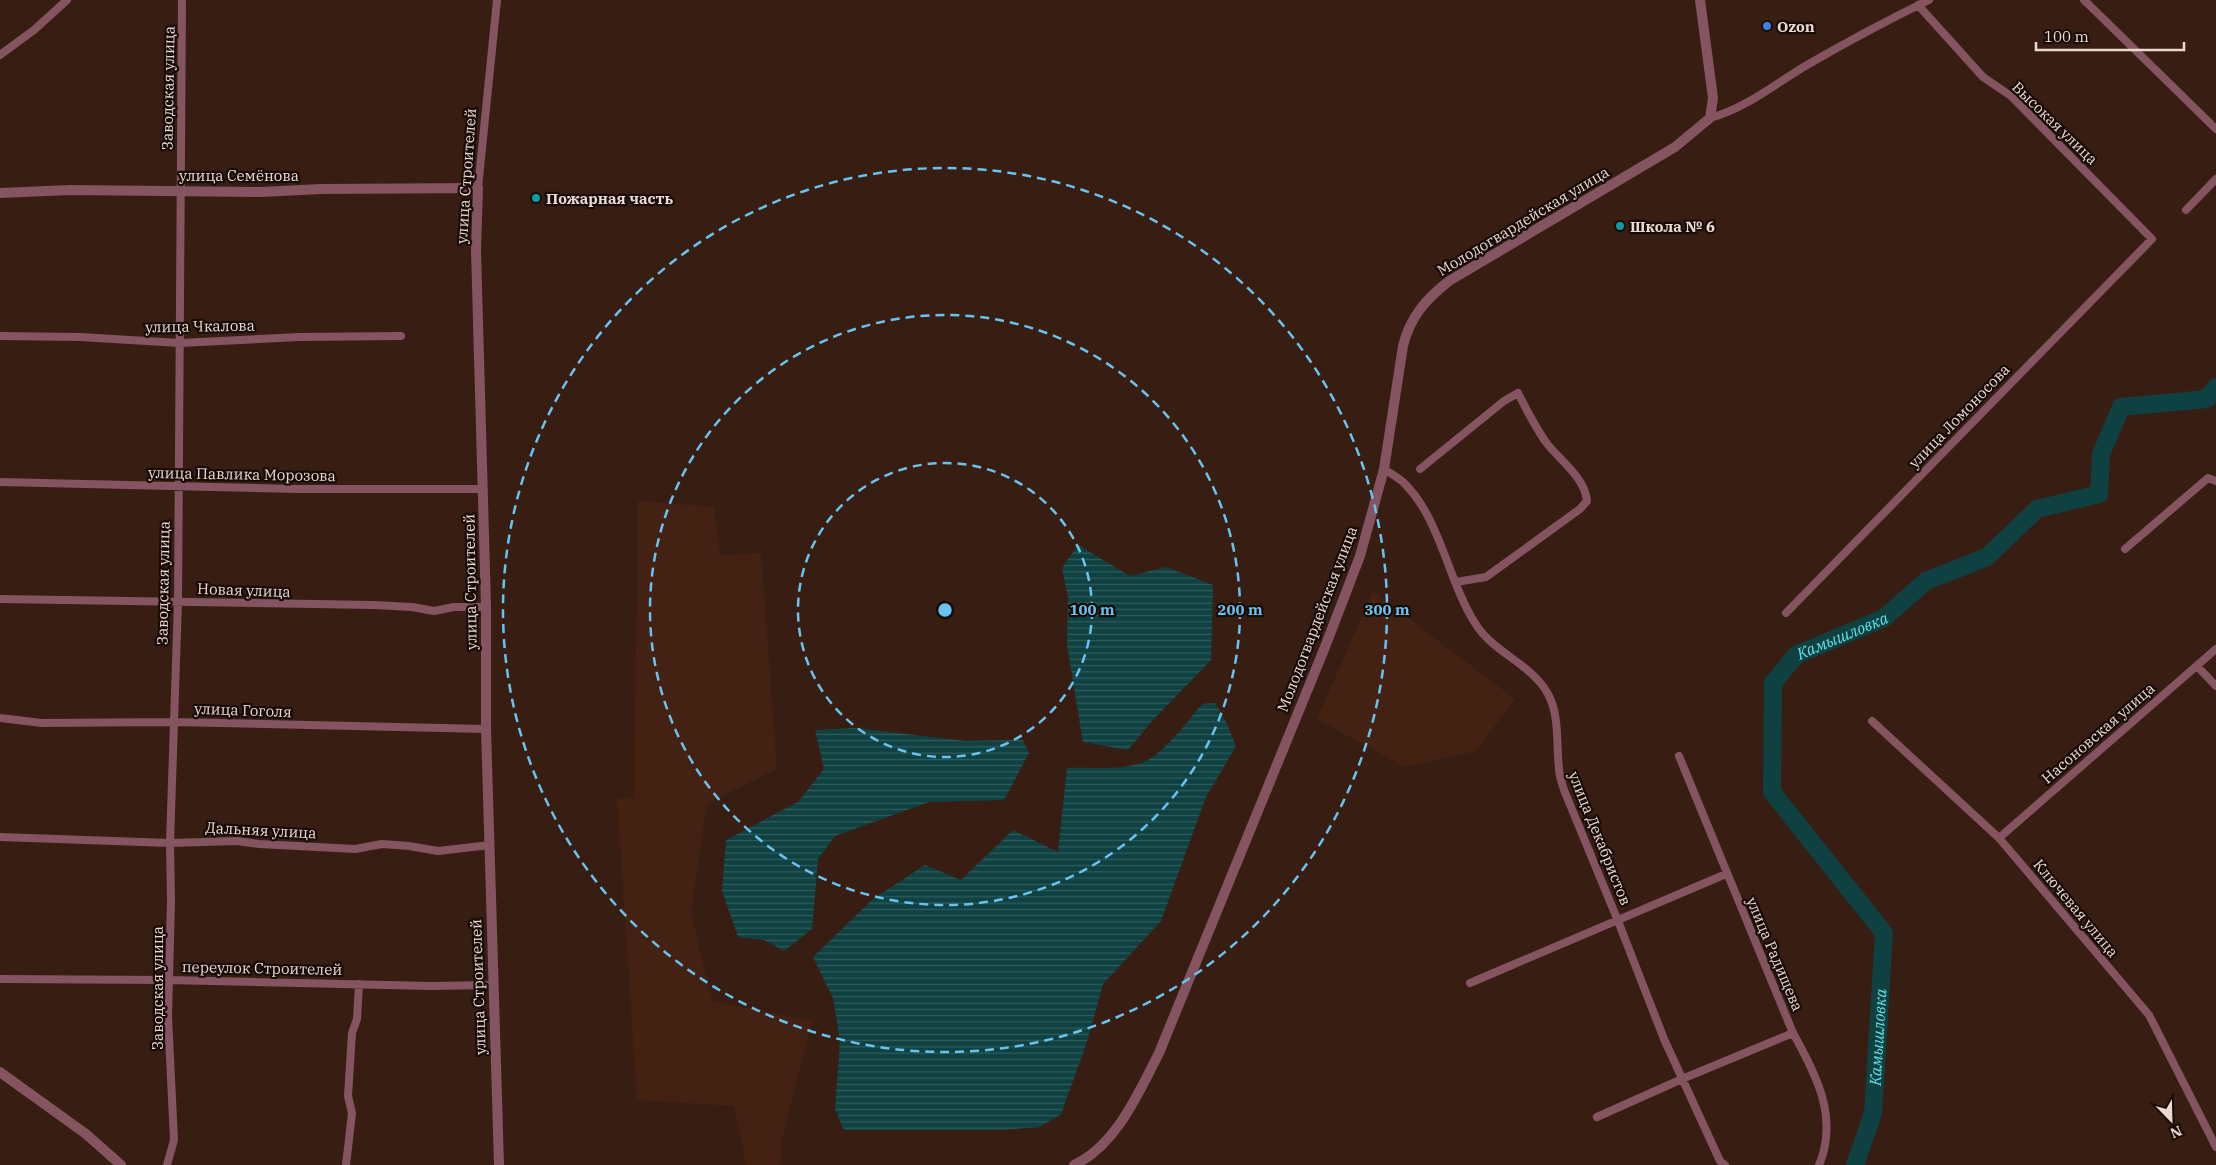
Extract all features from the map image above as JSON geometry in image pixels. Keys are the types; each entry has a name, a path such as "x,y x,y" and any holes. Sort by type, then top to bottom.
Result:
{"street":[{"path":"0,55 34,30 67,0"},
{"name":"Заводская улица","path":"167,1165 174,1140 168,1016 171,902 170,843 178,601 182,0"},
{"name":"улица Строителей","path":"497,0 478,188 476,250 486,607 486,729 499,1165"},
{"path":"1700,0 1713,98 1710,118"},
{"name":"Молодогвардейская улица","path":"1077,1164 1106,1140 1144,1083 1166,1036 1341,607 1360,556 1384,470 1403,346 1414,316 1427,300 1450,281 1675,147 1710,118 1728,113 1745,104 1806,65 1929,0"},
{"path":"2084,0 2216,129"},
{"name":"Высокая улица","path":"1918,5 1983,77 2010,96 2152,239"},
{"path":"2186,210 2216,179"},
{"name":"улица Семёнова","path":"0,193 70,190 261,192 321,189 478,188"},
{"name":"улица Ломоносова","path":"1786,613 2152,239"},
{"name":"улица Чкалова","path":"0,336 80,337 180,343 299,337 401,336"},
{"path":"1420,469 1504,401 1518,393 1545,440 1580,481 1586,491 1587,501 1580,509 1486,576 1456,582"},
{"name":"улица Декабристов","path":"1384,470 1402,482 1416,498 1436,533 1466,607 1484,636 1528,671 1548,694 1555,718 1559,771 1564,790 1664,1039 1720,1160 1725,1165"},
{"path":"2125,549 2208,478 2216,481"},
{"name":"улица Павлика Морозова","path":"0,482 178,487 483,489"},
{"name":"Новая улица","path":"0,599 133,603 178,601 252,605 374,605 434,611 454,607 486,607"},
{"name":"Насоновская улица","path":"1999,838 2216,649"},
{"path":"2197,666 2216,686"},
{"name":"улица Гоголя","path":"0,718 42,723 173,722 486,729"},
{"name":"Ключевая улица","path":"1872,721 1999,838 2149,1015 2216,1147"},
{"name":"улица Радищева","path":"1679,756 1793,1033 1814,1070 1824,1100 1827,1120 1824,1152 1819,1165"},
{"name":"Дальняя улица","path":"0,837 170,843 237,841 259,844 355,849 382,844 438,851 490,845"},
{"path":"1470,983 1726,874"},
{"name":"переулок Строителей","path":"0,979 493,986"},
{"path":"346,1165 352,1113 348,1096 352,1033 357,1019 359,984"},
{"path":"1597,1118 1682,1079 1793,1033"},
{"path":"0,1072 86,1134 121,1165"}],"shaded area":[{"path":"638,501 714,507 720,555 761,553 777,769 707,804 691,912 712,1001 812,1021 782,1139 780,1165 746,1165 734,1106 637,1100 617,799 634,798"},
{"path":"1373,591 1515,699 1476,751 1404,767 1317,719"}],"water":[{"path":"1078,545 1130,576 1166,567 1213,585 1211,660 1151,722 1128,750 1083,742 1067,645 1068,598 1062,568"},
{"path":"1215,703 1228,726 1236,746 1206,797 1161,921 1103,984 1087,1042 1061,1114 1040,1127 1000,1130 844,1130 835,1109 840,1041 833,998 813,957 873,899 925,865 961,880 1013,830 1058,852 1067,768 1120,767 1148,760 1170,742 1202,704"},
{"path":"856,728 965,741 1023,740 1029,753 1004,800 929,802 835,836 818,859 812,929 784,951 764,940 738,937 722,891 726,840 798,802 824,769 815,730"}],"waterway":[{"name":"Камышловка","path":"1855,1165 1873,1113 1884,933 1772,792 1773,683 1796,655 1884,618 1926,581 1987,557 2037,509 2099,494 2101,454 2121,407 2207,399 2216,387"}],"place":[{"name":"Ozon","path":"1767,26"},
{"name":"Пожарная часть","path":"536,198"},
{"name":"Школа № 6","path":"1620,226"}]}
